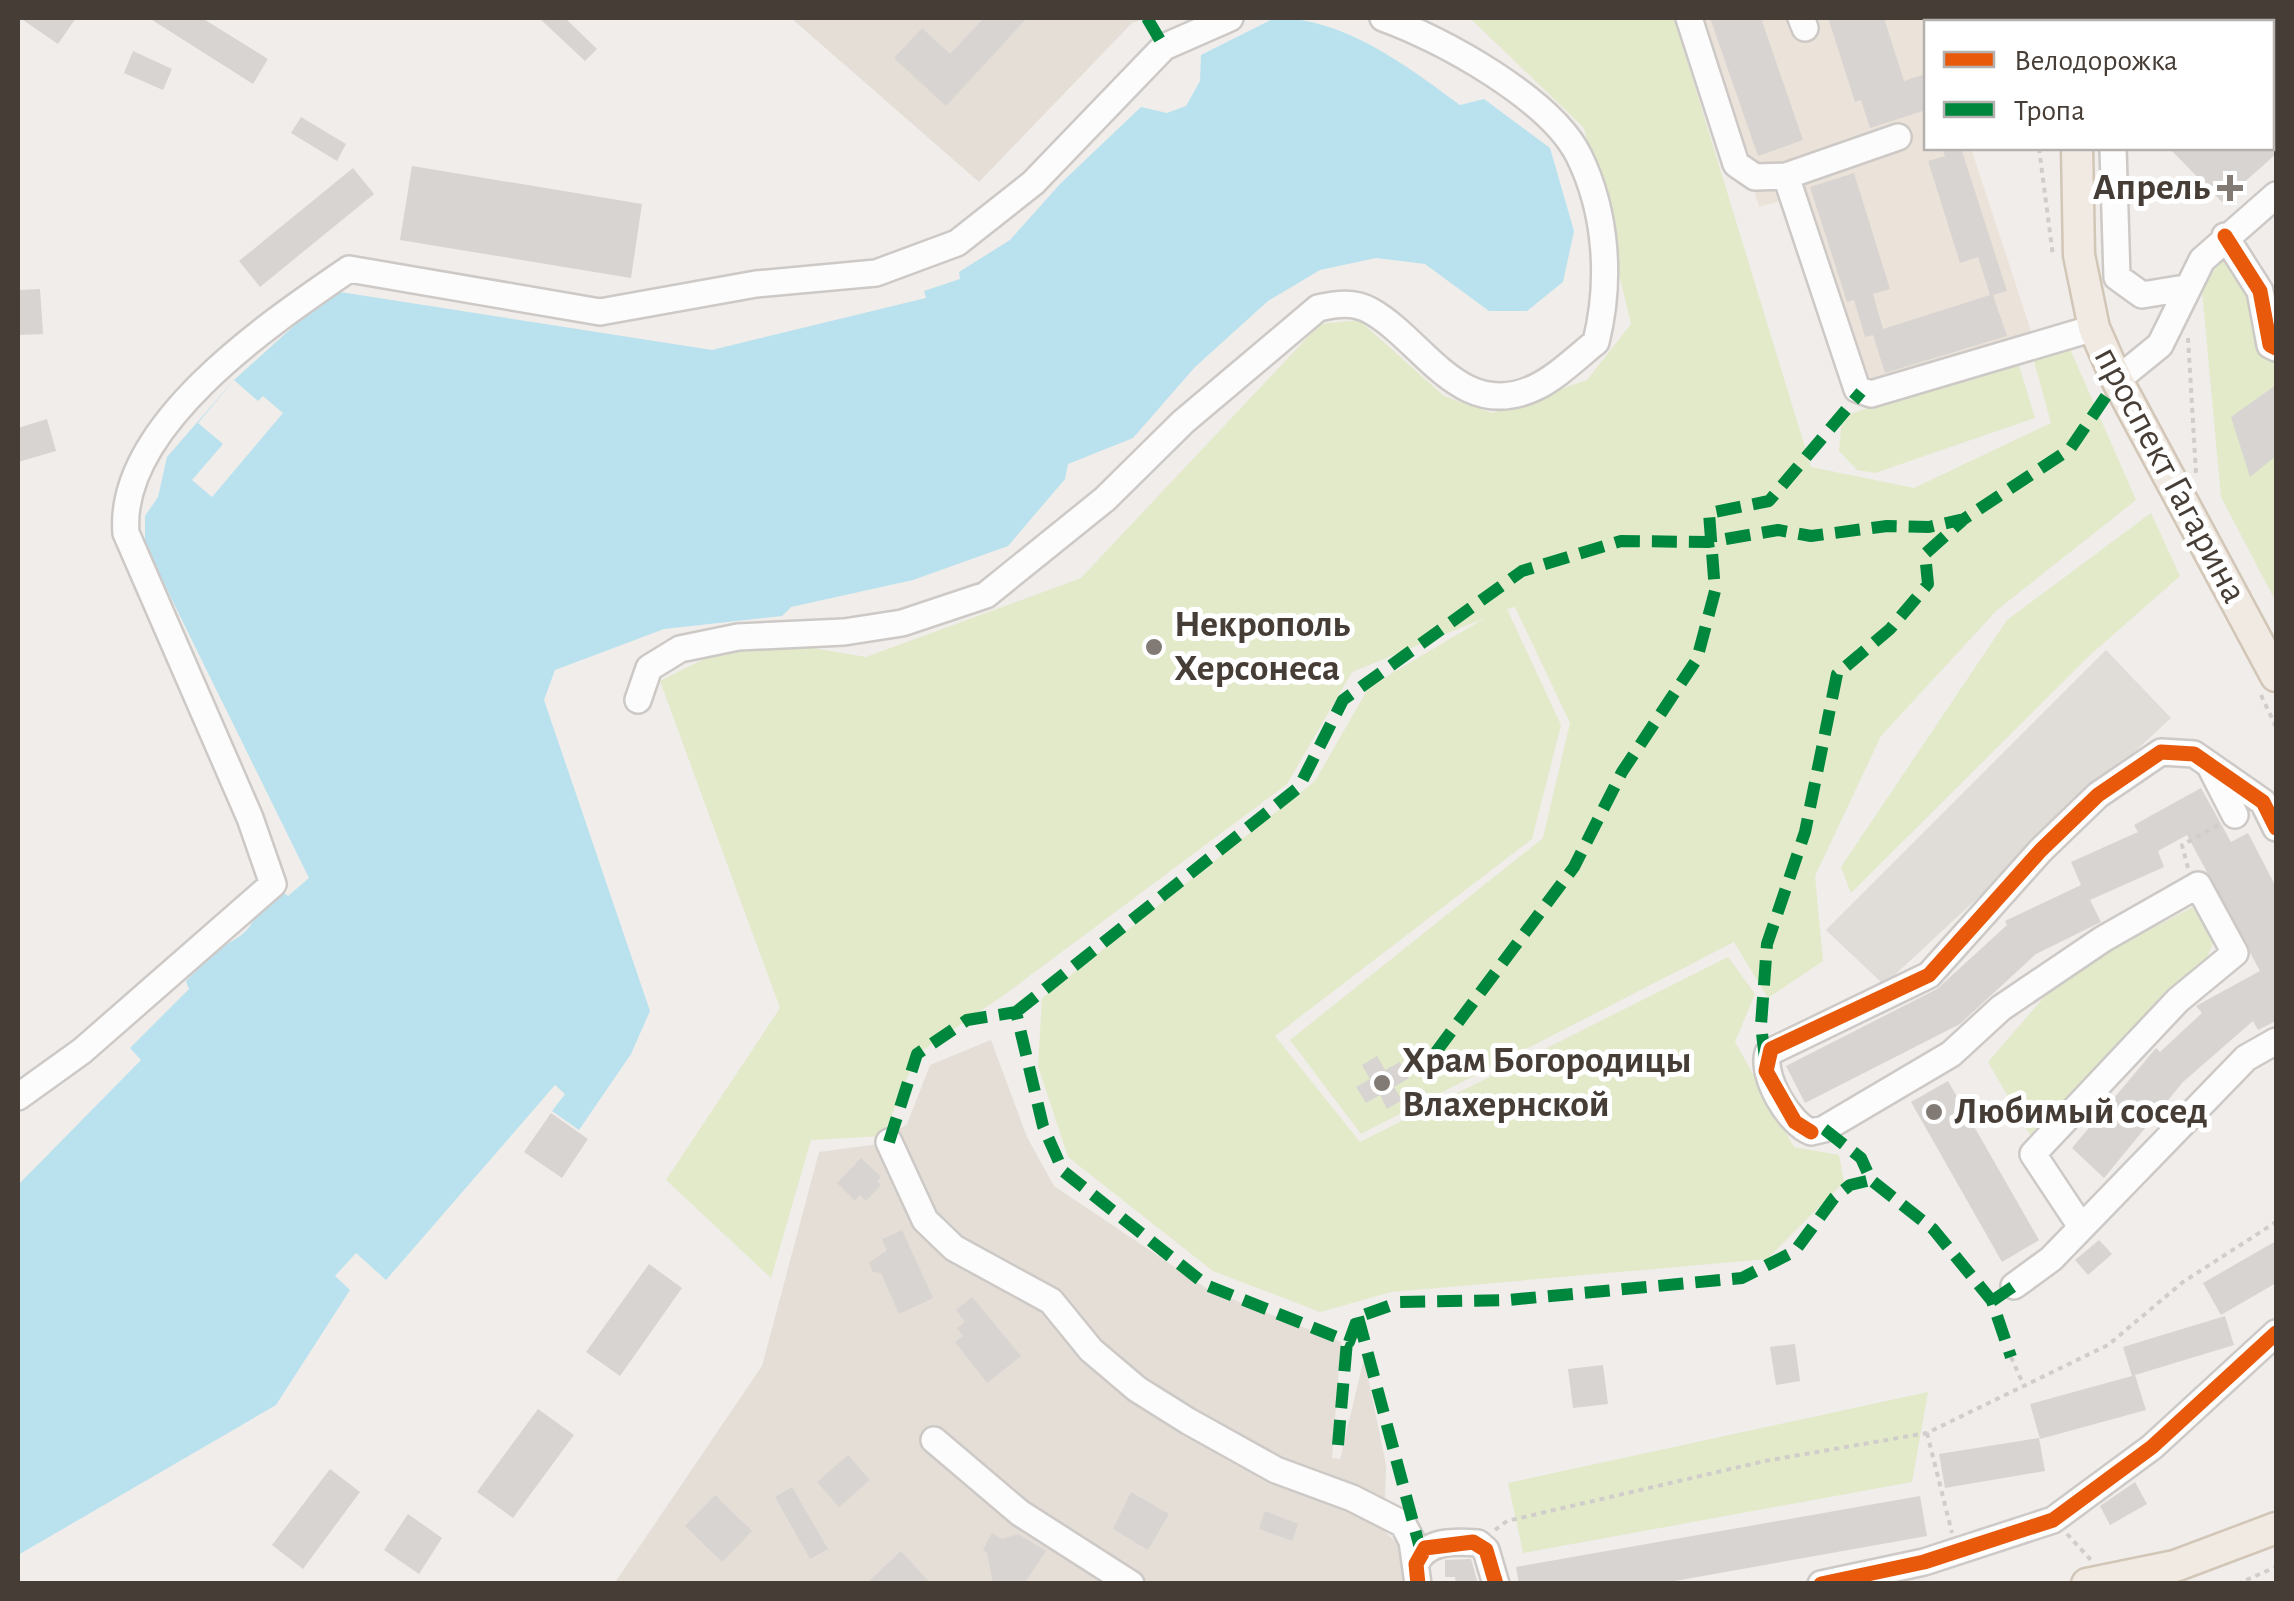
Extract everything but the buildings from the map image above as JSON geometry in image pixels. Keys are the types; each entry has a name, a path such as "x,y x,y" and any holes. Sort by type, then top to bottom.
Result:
{"main road":[{"name":"проспект Гагарина","path":"2077,150 2079,254 2094,328 2117,380 2276,676"},
{"path":"2096,1582 2176,1566 2276,1528"}],"street":[{"path":"18,1097 82,1051 273,884 250,818 126,533 124,506 138,466 170,418 270,324 349,269 600,312 756,284 876,273 956,243 1033,183 1164,47 1230,18"},
{"path":"638,700 648,668 680,649 738,637 844,632 902,623 986,595 1106,499 1183,422 1318,308 1343,303 1370,310 1452,382 1503,397 1534,388 1596,342 1606,302 1600,210 1578,153 1518,88 1416,30 1383,18"},
{"path":"1689,18 1736,164 1755,178 1786,176 1898,138"},
{"path":"2113,150 2117,277 2142,295 2185,288"},
{"path":"1786,176 1852,380 1861,392 1871,394 2094,328"},
{"path":"2117,380 2160,345 2177,318 2185,288 2202,260 2276,194"},
{"path":"2225,236 2260,290 2270,345 2276,348"},
{"path":"2080,1225 2033,1154 2178,1000 2235,953 2198,885 2065,964 2001,1008 1951,1054 1824,1129 1811,1132 1795,1122 1766,1071 1768,1054 1929,974 2041,850 2098,795 2146,758 2178,750 2208,764 2262,802 2276,828"},
{"path":"2208,764 2235,815"},
{"path":"2014,1286 2051,1259 2246,1058 2276,1041"},
{"path":"889,1142 926,1220 954,1248 1051,1301 1090,1350 1136,1390 1188,1422 1276,1470 1352,1498 1403,1524 1417,1574"},
{"path":"1821,1584 1959,1551 2053,1520 2152,1447 2276,1333"},
{"path":"934,1440 1020,1513 1131,1584"},
{"path":"1417,1574 1420,1552 1431,1545 1478,1544 1486,1550 1496,1584"}],"path":[{"path":"2188,336 2197,482"},
{"path":"2198,885 2185,863 2182,844 2235,815"},
{"path":"1478,1544 1506,1521 1765,1461 1927,1433 2108,1346 2183,1282 2276,1222"},
{"path":"2011,1357 2024,1386"},
{"path":"1927,1433 1959,1551"},
{"path":"2053,1520 2096,1582"},
{"path":"2237,1584 2276,1567"}],"shaded area":[{"path":"791,18 1148,18 1132,23 979,182"},
{"path":"1700,18 1928,18 1924,20 1924,150 1972,150 2032,334 1864,386 1805,194 1759,207"},
{"path":"2106,650 2171,718 1884,985 1826,930"},
{"path":"991,1040 1027,1137 1054,1186 1209,1290 1341,1342 1332,1458 1340,1459 1364,1358 1386,1465 1384,1531 1407,1552 1410,1584 614,1584 762,1366 819,1152 879,1144 907,1124 930,1065"}],"green space":[{"name":"Некрополь Херсонеса","path":"1470,18 1674,18 1811,467 1914,488 2051,423 2031,350 2067,342 2136,500 1997,610 1881,736 1815,876 1823,961 1768,998 1734,942 1361,1134 1290,1040 1543,838 1570,723 1515,607 1507,609 1561,725 1532,839 1275,1036 1360,1142 1728,957 1755,994 1735,1042 1794,1147 1839,1155 1844,1182 1767,1259 1391,1292 1320,1312 1213,1271 1068,1157 1038,1066 1042,998 1315,781 1369,687 1485,618 1352,672 1287,784 1004,995 917,1054 883,1136 811,1140 771,1278 666,1180 780,1008 660,681 748,637 866,657 1081,578 1320,324 1359,320 1444,396 1492,413 1587,380 1631,324 1584,128"},
{"path":"2223,256 2276,320 2276,602 2221,497 2202,290"},
{"path":"2016,356 2035,418 1875,473 1857,470 1839,451 1842,417"},
{"path":"2151,513 2180,576 2089,656 1851,893 1841,867 2007,620"},
{"path":"2197,905 2217,934 2207,958 2030,1135 1988,1062 2064,974"},
{"path":"1928,1392 1912,1482 1523,1553 1508,1483"}],"water":[{"path":"1275,18 1301,20 1350,35 1396,60 1460,105 1484,99 1550,148 1574,231 1563,282 1527,311 1489,311 1425,264 1376,258 1320,270 1268,301 1195,367 1133,438 1068,464 1065,479 1008,546 913,580 791,607 782,616 664,629 555,670 544,700 650,1011 631,1054 579,1130 552,1111 565,1094 555,1085 386,1280 356,1253 335,1276 350,1290 276,1405 18,1555 18,1185 141,1060 130,1048 189,989 186,981 246,931 256,910 282,891 288,896 309,878 145,545 145,516 158,497 167,457 234,380 307,314 340,292 712,350 926,298 924,291 960,279 959,272 1010,240 1060,184 1141,107 1167,113 1186,106 1200,81 1201,55"}],"pier":[{"path":"234,380 258,401 263,396 283,413 212,497 192,480 223,444 198,423"}],"marked path":[{"path":"1147,18 1164,47"},
{"path":"1016,1012 1299,787 1343,700 1522,571 1621,541 1708,542 1778,530 1811,536 1887,526 1929,527 1964,519 2070,449 2117,380"},
{"path":"1436,1052 1574,867 1622,772 1697,659 1715,591 1709,513 1769,501 1861,392"},
{"path":"1765,1059 1761,1025 1767,944 1805,832 1837,674 1890,629 1928,584 1925,554 1963,520"},
{"path":"889,1142 917,1054 967,1020 1016,1012 1043,1126 1063,1171 1206,1285 1349,1342 1358,1317 1400,1302 1508,1300 1742,1278 1795,1251 1834,1198 1850,1185 1871,1180"},
{"path":"1824,1129 1861,1158 1871,1180 1933,1229 1992,1301 2011,1357"},
{"path":"1992,1301 2014,1286"},
{"path":"1358,1317 1421,1552"},
{"path":"1338,1445 1347,1341"}],"cycle path":[{"path":"2225,236 2260,291 2270,345 2276,348"},
{"path":"1811,1132 1795,1122 1766,1071 1771,1049 1929,975 2041,850 2098,795 2161,752 2194,754 2263,802 2276,828"},
{"path":"1821,1584 1924,1562 2053,1520 2152,1447 2276,1333"},
{"path":"1418,1584 1416,1564 1425,1548 1473,1542 1486,1550 1496,1584"}],"place":[{"name":"Апрель","path":"2230,188"},
{"name":"Некрополь Херсонеса","path":"1154,647"},
{"name":"Храм Богородицы Влахернской","path":"1382,1083"},
{"name":"Любимый сосед","path":"1934,1112"}]}
